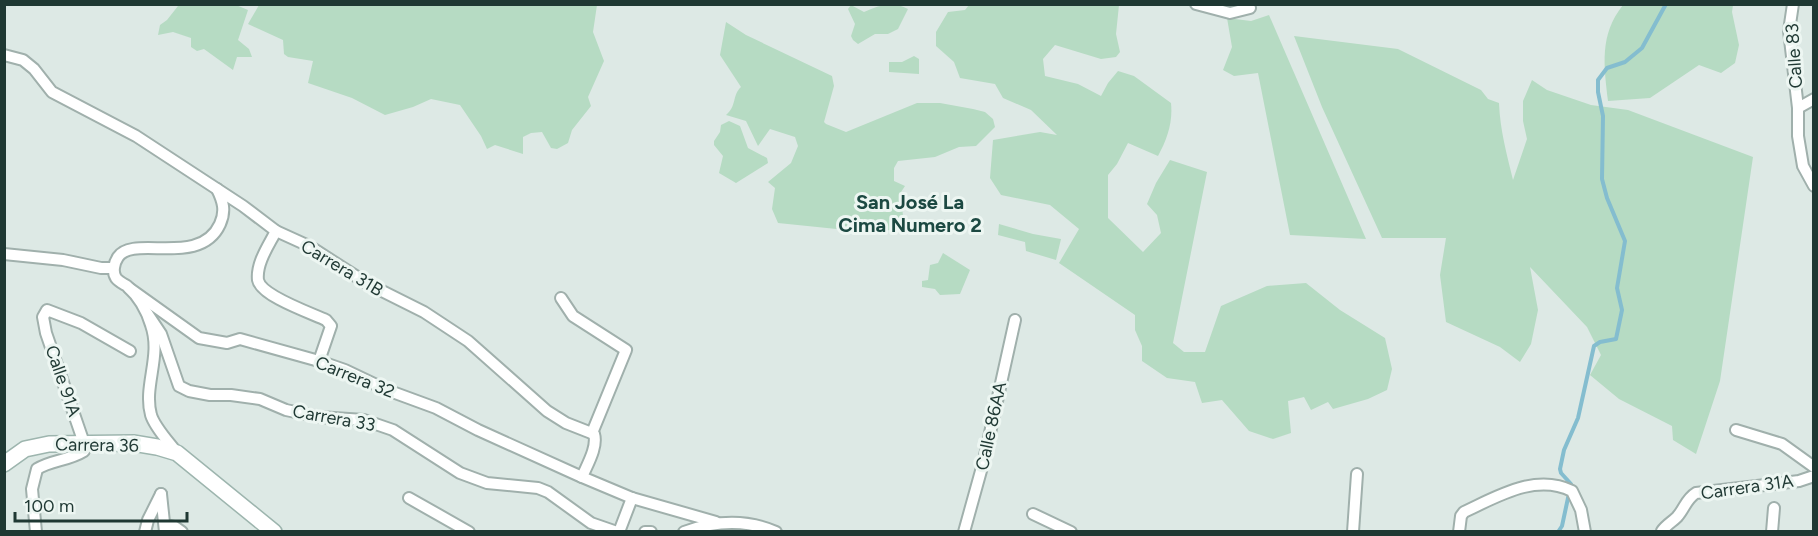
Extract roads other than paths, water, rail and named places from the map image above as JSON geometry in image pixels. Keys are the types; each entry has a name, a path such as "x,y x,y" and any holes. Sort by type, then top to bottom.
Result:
{"main road":[{"name":"Carrera 36","path":"4,464 26,449 36,446 133,443 157,447 177,453 274,531"}],"street":[{"path":"1196,4 1230,13 1250,8"},
{"name":"Calle 83","path":"1792,4 1789,31 1798,108 1798,136 1803,166 1814,186"},
{"name":"Carrera 31B","path":"4,55 23,60 52,92 136,136 276,231 309,246 368,285 424,312 468,341 547,411 566,423 592,433"},
{"path":"1798,108 1814,99"},
{"path":"129,288 117,280 113,268 117,257 128,249 179,249 205,241 219,227 223,218 224,208 217,189"},
{"path":"276,231 261,262 258,280 261,288 279,299 326,320 330,329 319,361"},
{"path":"4,254 113,268"},
{"name":"Carrera 32","path":"129,288 199,338 227,343 240,339 345,370 387,390 436,408 478,430 582,477"},
{"name":"Carrera 33","path":"129,288 161,334 179,386 189,391 260,399 286,410 319,417 364,420 393,430 460,473 487,483 538,488 548,492 591,523 618,531"},
{"path":"561,298 573,316 626,350 592,433 596,438 582,477 632,498 716,522 741,528 759,524 776,531"},
{"name":"Calle 91A","path":"85,444 46,333 44,317 47,310 81,323 130,351"},
{"path":"147,312 155,334 150,406 152,418 177,453"},
{"name":"Calle 86AA","path":"964,531 984,460 1015,320"},
{"path":"1736,430 1782,444 1814,467"},
{"path":"36,531 32,489 37,469 45,464 60,462 78,455 84,451 85,444"},
{"path":"1353,531 1358,474"},
{"name":"Carrera 31A","path":"1662,531 1676,517 1688,498 1696,493 1799,481 1814,476"},
{"path":"1460,531 1461,516 1464,512 1509,491 1528,486 1551,484 1568,489 1581,510 1585,531"},
{"path":"145,531 161,494 165,528 175,527 182,531"},
{"path":"409,498 469,531"},
{"path":"618,531 632,498"},
{"path":"1772,531 1774,508"},
{"path":"1033,514 1071,531"},
{"path":"684,531 716,522"},
{"path":"645,531 651,531"}],"waterway":[{"path":"1558,532 1562,526 1571,484 1560,469 1564,450 1578,418 1594,346 1600,342 1616,339 1622,310 1617,288 1625,241 1607,198 1602,179 1603,116 1598,80 1607,68 1625,62 1642,48 1666,4"}],"district":[{"name":"San José La Cima Numero 2","path":"910,214"}]}
